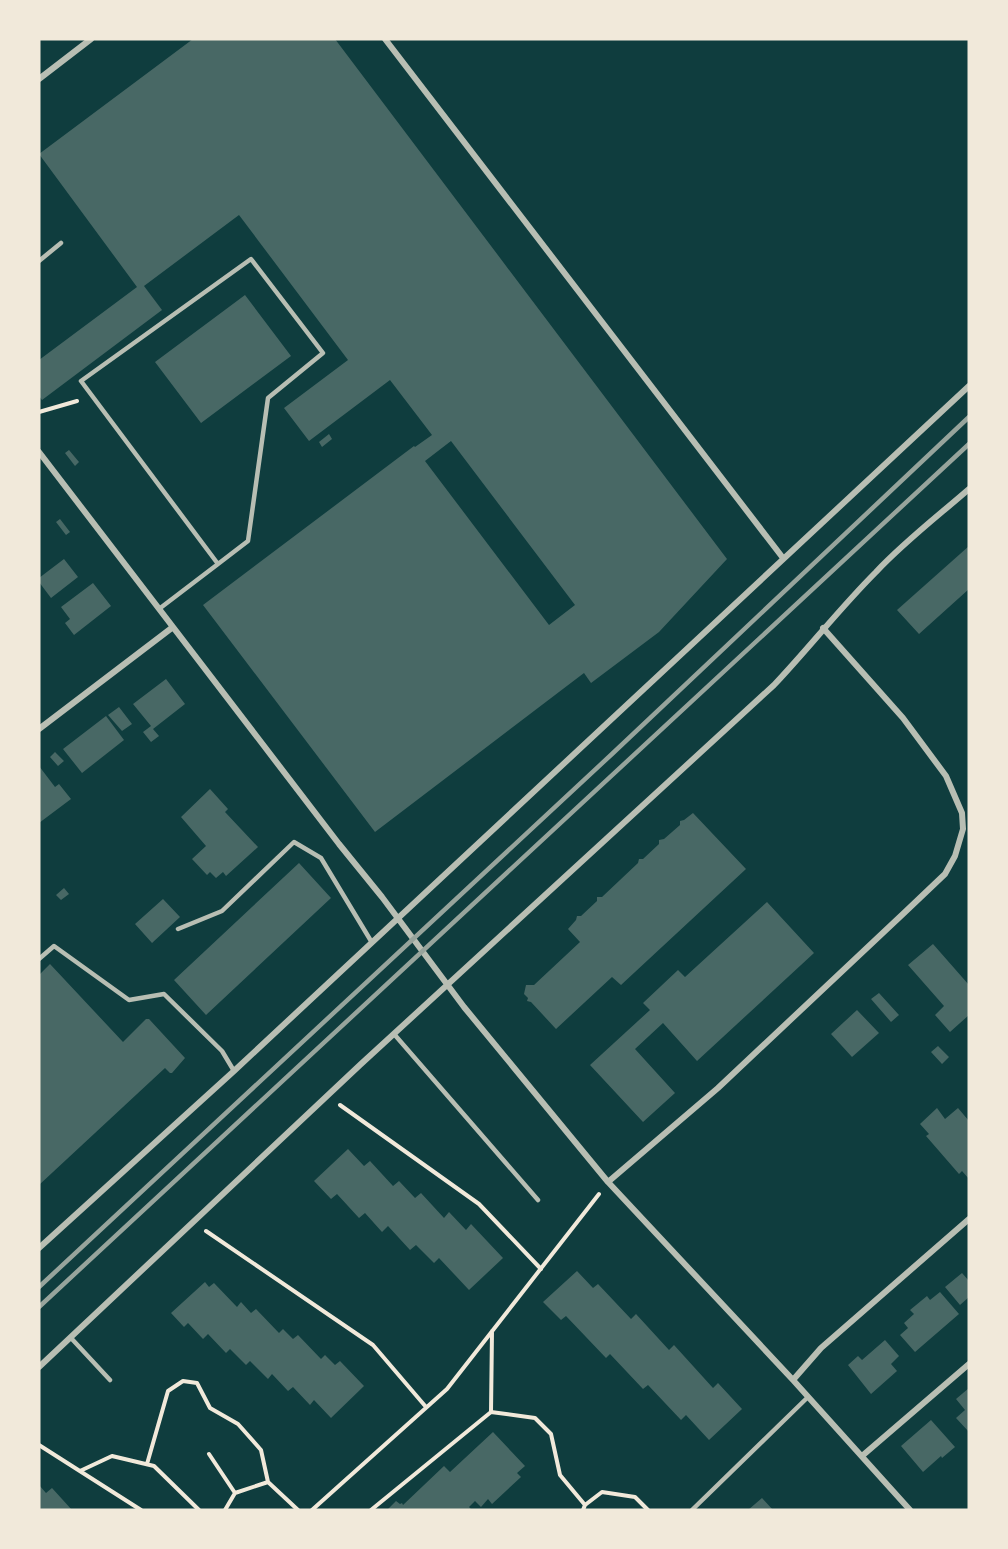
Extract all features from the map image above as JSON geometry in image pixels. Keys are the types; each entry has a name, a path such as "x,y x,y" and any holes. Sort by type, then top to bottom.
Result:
{"street":[{"path":"39,79 91,39"},
{"path":"385,39 783,558"},
{"path":"39,1248 234,1071 969,386"},
{"path":"39,452 464,1007 609,1182 793,1380 909,1510"},
{"path":"39,1367 327,1096 774,685 878,569 969,489"},
{"path":"39,729 173,627"},
{"path":"609,1182 718,1088 945,874 955,856 963,829 962,813 946,776 903,718 823,628"},
{"path":"963,829 969,824"},
{"path":"793,1380 821,1348 969,1219"},
{"path":"862,1456 969,1364"}],"lane":[{"path":"39,261 61,243"},
{"path":"159,609 218,564 248,541 268,398 323,353 251,259 81,381 218,564"},
{"path":"178,929 222,911 294,842 321,858 372,941"},
{"path":"39,959 54,946 129,1000 164,994 222,1051 234,1071"},
{"path":"394,1034 538,1200"},
{"path":"71,1338 110,1380"},
{"path":"692,1510 808,1397"}],"path":[{"path":"39,412 92,397"},
{"path":"327,1096 479,1204 541,1269"},
{"path":"312,1510 447,1389 609,1182"},
{"path":"193,1222 373,1345 426,1407"},
{"path":"491,1412 492,1331"},
{"path":"147,1464 168,1391 183,1381 197,1383 210,1408 238,1424 261,1450 268,1482 298,1510"},
{"path":"371,1510 491,1412 535,1418 551,1434 560,1475 584,1508 602,1492 635,1497 648,1510"},
{"path":"39,1445 141,1510"},
{"path":"209,1454 236,1493"},
{"path":"80,1471 112,1456 154,1466 199,1510"},
{"path":"225,1510 236,1493 268,1482"}],"building":[{"path":"193,39 335,39 727,559 659,632 591,683 584,673 375,832 203,605 414,446 432,435 390,380 309,441 284,408 348,360 239,215 144,286 162,310 42,400 39,396 39,360 137,287 39,154","holes":["451,441 575,605 549,625 425,461"]},
{"path":"245,295 291,356 201,423 155,362"},
{"path":"329,434 332,439 322,447 319,442"},
{"path":"69,450 79,462 75,466 65,453"},
{"path":"60,519 70,532 66,535 56,522"},
{"path":"969,546 969,589 919,634 897,610"},
{"path":"64,559 78,577 51,598 39,582 39,578"},
{"path":"93,583 111,606 74,635 65,623 70,619 61,607"},
{"path":"166,679 185,704 153,729 159,736 151,742 143,732 151,726 133,704"},
{"path":"119,707 132,724 122,731 108,715"},
{"path":"106,716 124,740 82,773 63,749"},
{"path":"55,752 64,761 58,766 50,757"},
{"path":"39,766 55,787 59,784 71,799 39,823"},
{"path":"210,789 228,809 225,812 258,847 226,876 223,872 216,878 210,872 207,875 192,859 206,846 181,817"},
{"path":"693,813 746,869 621,985 612,977 556,1029 531,1002 527,1001 528,998 524,994 526,985 534,985 580,942 568,929 577,916 581,916 597,901 597,897 602,897 638,863 639,859 643,859 659,844 659,840 664,839 680,825 680,821"},
{"path":"299,863 331,898 206,1015 174,980"},
{"path":"64,888 69,894 61,900 56,895"},
{"path":"163,899 180,917 152,943 135,924"},
{"path":"767,902 814,953 697,1061 663,1023 635,1049 675,1093 643,1122 590,1065 650,1010 643,1003 678,970 685,977"},
{"path":"933,944 969,985 969,1015 950,1032 935,1015 944,1006 908,965"},
{"path":"50,964 123,1042 146,1019 149,1019 185,1058 172,1073 165,1068 39,1185 39,975"},
{"path":"879,993 899,1015 891,1022 871,999"},
{"path":"857,1010 879,1033 852,1057 831,1034"},
{"path":"938,1046 949,1057 942,1064 931,1052"},
{"path":"937,1108 945,1119 958,1108 969,1121 969,1179 962,1171 959,1174 926,1136 929,1134 920,1124"},
{"path":"348,1149 364,1166 370,1161 393,1186 399,1181 415,1198 421,1193 444,1218 449,1212 466,1230 471,1224 503,1258 469,1290 439,1258 434,1263 416,1245 410,1250 388,1226 382,1232 365,1213 359,1218 337,1194 331,1199 314,1181"},
{"path":"577,1271 593,1288 598,1284 631,1319 636,1314 669,1350 674,1345 713,1388 718,1383 742,1409 709,1440 686,1415 681,1420 648,1385 643,1389 610,1354 606,1358 566,1316 561,1320 543,1302"},
{"path":"962,1273 969,1281 969,1297 960,1305 945,1287"},
{"path":"205,1282 209,1287 214,1283 237,1307 241,1302 251,1313 256,1309 279,1333 283,1329 293,1339 298,1335 321,1359 325,1355 335,1365 340,1361 364,1386 331,1418 314,1400 310,1405 293,1387 288,1391 272,1374 268,1379 250,1361 246,1365 230,1349 226,1353 208,1334 203,1339 188,1323 184,1327 171,1313"},
{"path":"940,1292 959,1314 915,1352 900,1335 908,1328 904,1323 914,1314 910,1310 927,1296 930,1300"},
{"path":"885,1340 899,1356 891,1364 897,1371 871,1394 848,1365 858,1356 862,1360"},
{"path":"969,1388 969,1432 956,1418 965,1410 956,1399"},
{"path":"931,1420 955,1447 923,1472 901,1446"},
{"path":"493,1432 525,1466 517,1473 521,1477 492,1504 488,1499 481,1507 475,1501 469,1507 472,1510 387,1510 396,1501 403,1505 444,1466 450,1472"},
{"path":"39,1485 46,1493 52,1488 72,1510 39,1510"},
{"path":"762,1498 773,1510 748,1510"}],"railway":[{"path":"39,1287 612,754 969,417"},
{"path":"39,1307 969,444"}]}
